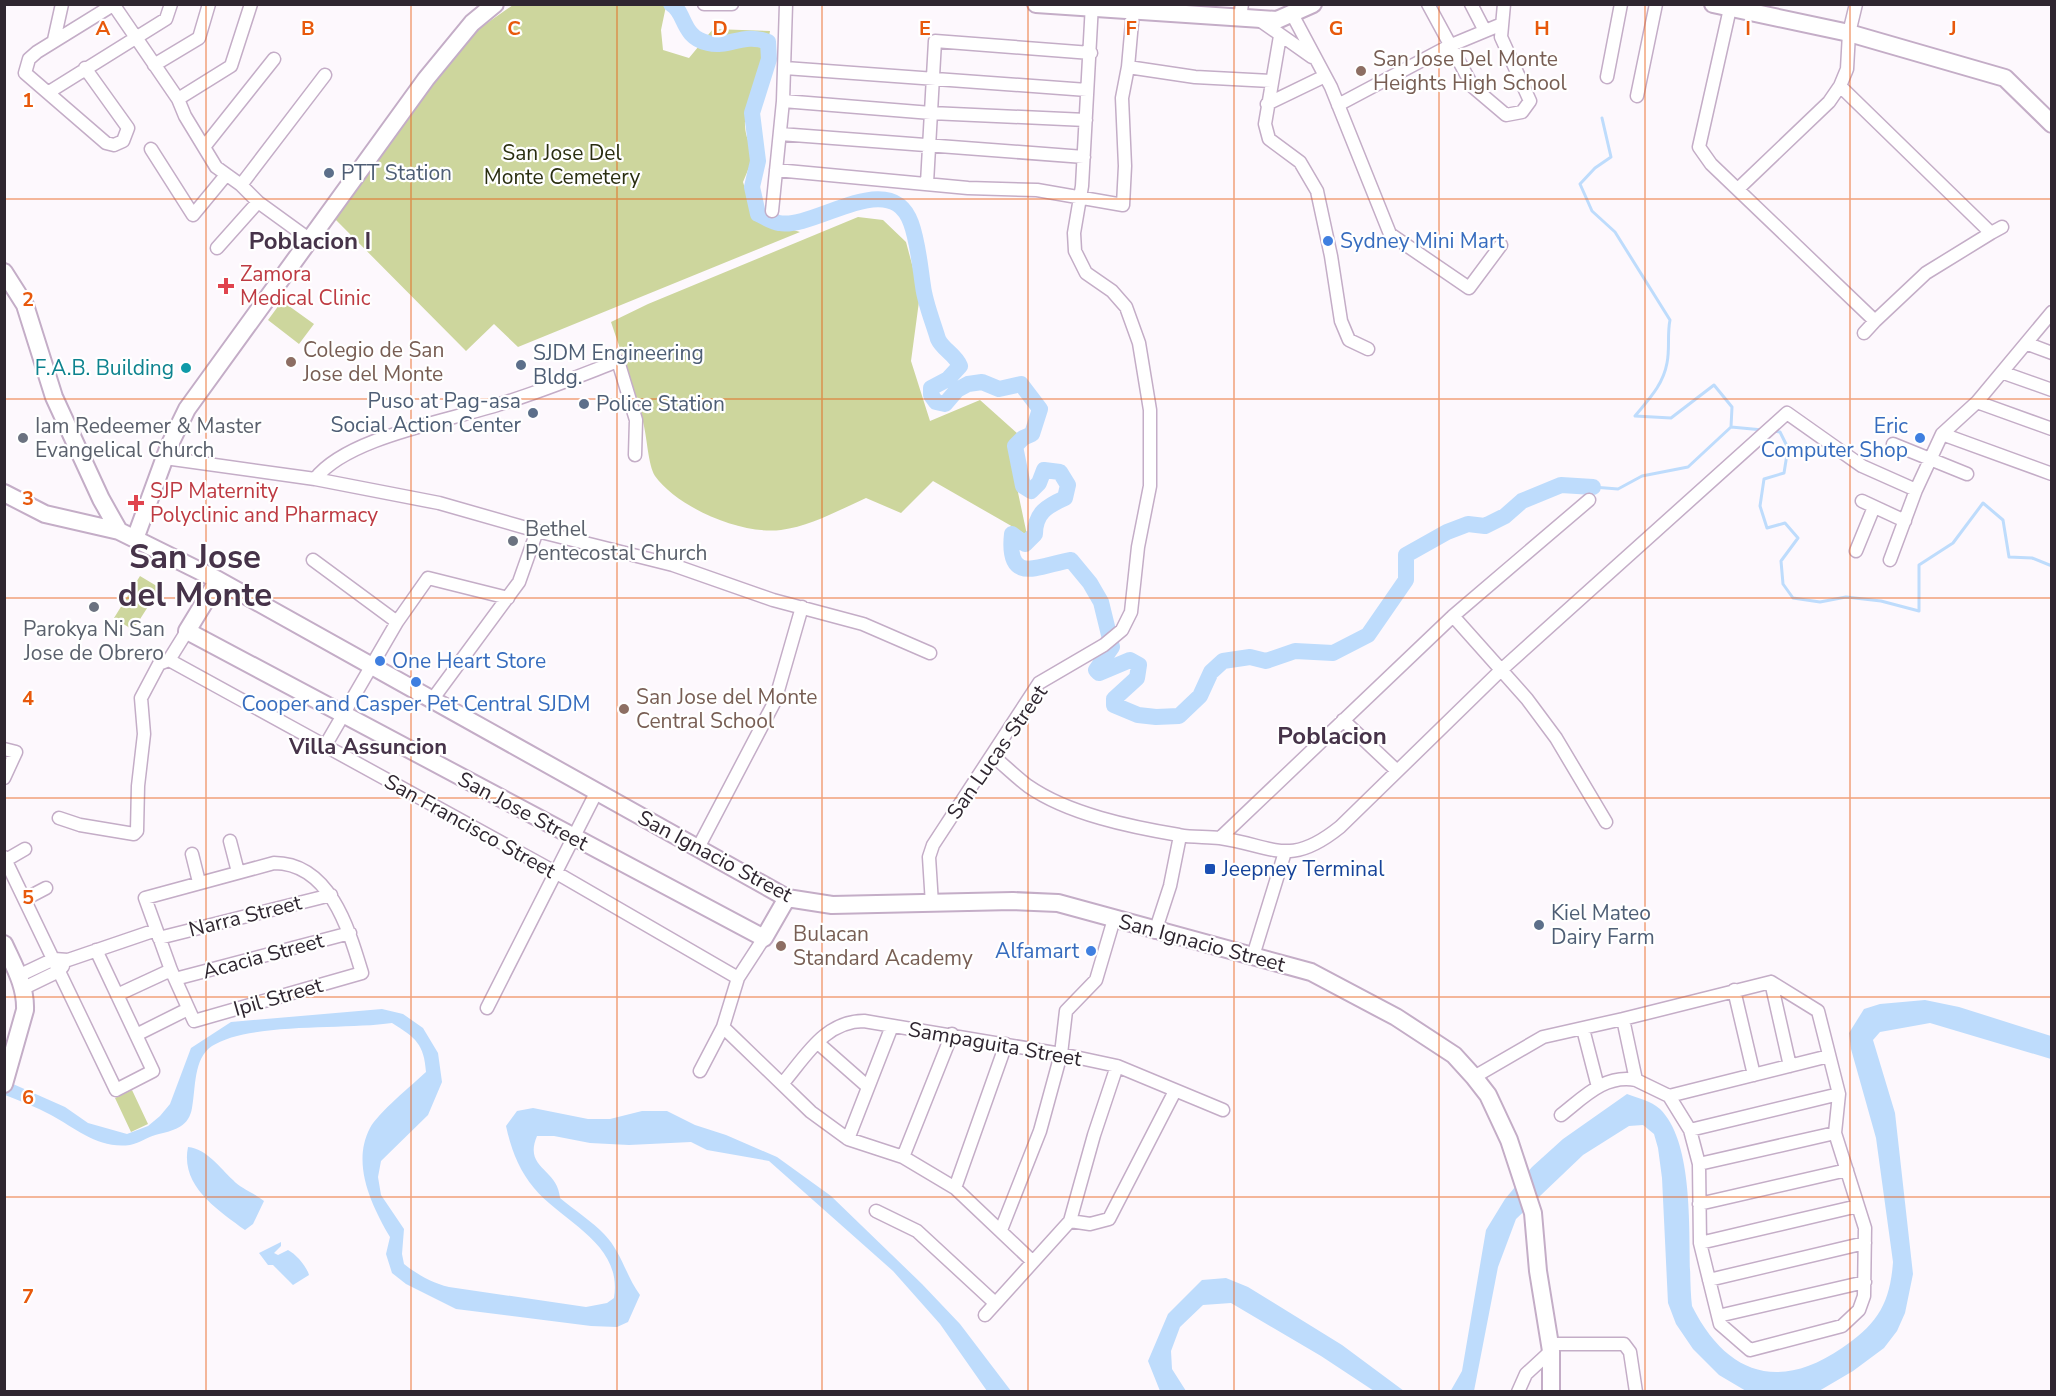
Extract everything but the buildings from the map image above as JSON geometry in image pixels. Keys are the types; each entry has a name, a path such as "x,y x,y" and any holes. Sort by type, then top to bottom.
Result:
{"main road":[{"path":"135,539 165,458 187,409 447,52 472,23 495,4"},
{"path":"1036,4 1133,11 1246,14 1277,20 1313,4"},
{"path":"1713,4 1849,33 2005,78 2052,124"},
{"path":"4,272 26,305 54,398 100,499 119,531"},
{"name":"San Ignacio Street","path":"4,493 45,514 119,531 218,580 787,898 818,905 1039,901 1058,903 1155,932 1311,972 1353,992 1454,1055 1474,1077 1501,1122 1518,1162 1533,1213 1538,1271 1550,1347 1551,1392"},
{"path":"187,631 218,580"},
{"name":"San Jose Street","path":"187,631 764,938"},
{"path":"764,938 787,898"},
{"path":"4,944 21,982 25,1010 4,1084"}],"street":[{"path":"54,40 62,4"},
{"path":"49,92 166,19 171,4"},
{"path":"154,65 199,38 209,4"},
{"path":"178,99 231,66 251,4"},
{"path":"704,4 707,7 732,4"},
{"path":"772,211 783,101 786,4"},
{"path":"1428,4 1473,87 1506,116 1522,112 1530,100 1501,37 1504,4"},
{"path":"1472,4 1485,32"},
{"path":"1606,77 1621,4"},
{"path":"1637,96 1656,4"},
{"path":"1739,188 1829,102 1840,86 1847,69 1849,33 1856,4"},
{"path":"85,68 128,128 123,141 114,145 106,143 25,73 29,59 54,40 113,5 178,99 184,116 216,167 241,185 258,202 309,239"},
{"path":"1731,6 1699,147 1711,164 1739,188 1875,321"},
{"name":"San Lucas Street","path":"932,904 930,857 933,845 1039,683 1105,644 1122,630 1131,612 1138,548 1150,486 1150,410 1139,344 1128,313 1112,291 1086,273 1075,251 1079,195 1082,186 1092,7"},
{"path":"776,170 968,188 1037,189 1123,205 1125,166 1122,98 1128,67 1133,11"},
{"path":"1246,14 1313,58"},
{"path":"1292,14 1338,105 1390,234 1469,288 1501,245"},
{"path":"1338,105 1449,46 1502,24"},
{"path":"1280,36 1267,104 1265,124 1269,139 1300,162 1317,191 1331,256 1341,321 1349,340 1368,349"},
{"path":"927,183 935,79 935,41 1091,53"},
{"path":"204,147 274,59"},
{"path":"1128,67 1195,77 1271,81"},
{"path":"785,68 1087,90"},
{"path":"241,185 325,75"},
{"path":"1267,104 1325,76"},
{"path":"1840,86 1909,156 1997,230 1926,273 1864,333"},
{"path":"783,101 1086,120"},
{"path":"780,134 1084,157"},
{"path":"152,149 193,215 226,175"},
{"path":"217,248 258,202"},
{"path":"1890,560 1916,490 1942,435 2004,373 2050,316"},
{"path":"2028,344 2052,353"},
{"path":"315,479 324,467 353,449 504,403 618,361 636,420 635,455"},
{"path":"2004,373 2052,390"},
{"path":"1977,402 2052,429"},
{"path":"993,756 1029,787 1077,811 1180,836 1220,838 1271,852 1285,852 1312,846 1327,838 1500,671 1786,413 1862,466 1916,490"},
{"path":"1942,435 2052,474"},
{"path":"1893,444 1967,474"},
{"path":"165,458 315,479 439,503 673,566 773,600 891,634 930,653"},
{"path":"1220,838 1453,616 1589,500"},
{"path":"1862,501 1905,521"},
{"path":"1856,552 1874,507"},
{"path":"432,700 519,582 537,531"},
{"path":"313,560 397,622"},
{"path":"325,746 370,666 428,578 508,598"},
{"path":"698,848 775,701 802,607"},
{"path":"1453,616 1527,699 1556,738 1606,822"},
{"path":"59,818 80,825 134,834 137,831 138,786 144,734 141,698 159,664 169,660 187,631"},
{"name":"San Francisco Street","path":"169,660 555,872 738,978"},
{"path":"1343,720 1396,770"},
{"path":"4,778 10,751"},
{"path":"487,1008 597,791"},
{"path":"1155,932 1170,886 1180,836"},
{"path":"230,841 238,872"},
{"path":"26,849 5,858 25,899 51,968 116,1090 153,1071 96,950"},
{"path":"1253,956 1285,852"},
{"path":"192,854 199,882"},
{"path":"136,1035 188,1009 157,934 145,898 274,863 293,864 331,895 350,933"},
{"path":"25,899 46,888"},
{"name":"Narra Street","path":"51,968 96,950 157,934 331,895"},
{"path":"1001,1230 1040,1131 1061,1054 1066,1011 1096,980 1114,919"},
{"name":"Ipil Street","path":"188,1009 194,1021 363,973 350,933"},
{"name":"Acacia Street","path":"117,995 173,975 350,933"},
{"path":"700,1071 723,1027 738,978 764,938"},
{"path":"21,982 51,968"},
{"path":"1474,1077 1543,1037 1771,982 1818,1011 1839,1094 1835,1133 1865,1228 1864,1296 1859,1310 1842,1326 1750,1350 1720,1324 1700,1243 1699,1164 1690,1130 1669,1096 1636,1080 1621,1077 1598,1087 1561,1115"},
{"path":"1771,982 1790,1066"},
{"path":"1734,990 1754,1075"},
{"path":"1623,1019 1636,1080"},
{"name":"Sampaguita Street","path":"783,1083 818,1042 835,1027 850,1021 952,1034 1117,1066 1223,1110"},
{"path":"848,1139 892,1026"},
{"path":"723,1027 811,1112 848,1139 903,1157 955,1188 1032,1261"},
{"path":"1583,1029 1598,1087"},
{"path":"903,1157 952,1034"},
{"path":"818,1042 868,1087"},
{"path":"955,1188 1006,1044"},
{"path":"1669,1096 1829,1056"},
{"path":"985,1315 1070,1221 1094,1135 1117,1066"},
{"path":"1070,1221 1090,1224 1109,1219 1175,1091"},
{"path":"1690,1130 1839,1094"},
{"path":"1699,1164 1835,1133"},
{"path":"1699,1204 1847,1170"},
{"path":"1700,1243 1858,1206"},
{"path":"876,1211 917,1231 995,1303"},
{"path":"1709,1280 1865,1243"},
{"path":"1718,1316 1864,1282"},
{"path":"1518,1392 1526,1374 1550,1347 1624,1344 1630,1352 1636,1392"}],"green space":[{"name":"San Jose Del Monte Cemetery","path":"513,5 663,5 666,6 661,30 663,50 689,58 713,29 770,31 766,57 747,106 745,129 748,141 755,153 743,182 754,218 800,232 518,347 494,324 466,351 334,218 451,59 480,28"},
{"path":"858,217 883,220 906,242 920,294 911,361 930,421 980,400 1018,434 1009,450 1027,535 933,481 901,513 866,498 803,525 781,530 765,530 730,524 712,517 679,499 655,476 640,410 611,322 648,304"},
{"path":"282,301 314,324 299,344 268,320"},
{"path":"140,576 160,588 133,630 114,618"},
{"path":"132,1090 148,1124 131,1132 115,1098"}],"water":[{"path":"1925,1000 1959,1007 2051,1036 2051,1059 1930,1023 1880,1032 1873,1040 1895,1113 1913,1274 1905,1313 1897,1331 1884,1348 1853,1371 1819,1391 1746,1391 1719,1375 1693,1349 1676,1324 1668,1303 1662,1178 1658,1148 1654,1134 1643,1125 1629,1126 1583,1155 1516,1219 1498,1267 1474,1391 1450,1392 1462,1371 1486,1230 1505,1199 1532,1167 1563,1139 1627,1094 1660,1109 1672,1127 1681,1149 1688,1203 1692,1306 1706,1329 1721,1347 1738,1361 1756,1369 1775,1372 1796,1370 1819,1362 1864,1331 1885,1302 1893,1262 1876,1138 1851,1049 1849,1033 1864,1009 1880,1004"},
{"path":"382,1009 403,1014 423,1028 438,1053 442,1082 428,1115 381,1161 378,1177 381,1195 404,1229 402,1254 404,1264 420,1275 449,1287 586,1307 607,1303 614,1298 614,1279 609,1262 588,1235 534,1188 516,1159 506,1126 517,1111 533,1108 588,1119 610,1119 642,1111 667,1111 695,1125 726,1135 777,1157 831,1196 960,1324 1011,1391 987,1391 940,1324 893,1271 769,1161 707,1150 691,1142 629,1145 590,1143 554,1136 537,1136 534,1155 554,1180 560,1198 595,1225 610,1241 640,1295 628,1322 617,1327 591,1326 456,1309 406,1284 392,1273 386,1254 390,1237 371,1198 363,1170 365,1142 370,1128 388,1107 426,1072 421,1048 413,1038 392,1023 273,1030 228,1038 212,1046 201,1058 196,1074 192,1108 185,1123 176,1129 130,1145 98,1141 45,1112 5,1095 4,1080 65,1107 88,1123 127,1134 148,1126 160,1116 170,1104 191,1048 231,1022"},
{"path":"188,1147 207,1155 236,1183 264,1201 253,1224 245,1230 203,1196 190,1174 187,1161"},
{"path":"281,1242 281,1246 274,1253 278,1255 288,1250 304,1265 309,1275 293,1285 273,1265 268,1265 259,1253"},
{"path":"1226,1278 1248,1287 1342,1345 1404,1391 1374,1391 1321,1356 1231,1303 1203,1305 1180,1327 1171,1351 1172,1369 1186,1391 1160,1391 1148,1361 1168,1314 1202,1280"}],"waterway":[{"path":"671,4 676,8 688,30 699,40 716,44 744,39 759,39 768,42 769,59 752,113 758,161 752,187 758,214 779,223 794,223 870,200 887,200 901,207 913,230 925,299 938,339 960,366 948,379 931,388 931,395 936,402 945,404 957,390 968,384 982,382 999,389 1021,384 1040,409 1032,434 1023,438 1015,446 1023,486 1031,491 1039,483 1044,470 1060,472 1068,485 1065,498 1043,511 1037,521 1035,534 1025,544 1012,534 1014,561 1020,567 1028,569 1071,560 1090,583 1101,602 1112,647 1096,670 1099,673 1130,660 1139,665 1137,678 1114,699 1114,705 1138,715 1179,716 1200,696 1211,672 1223,661 1250,657 1266,661 1295,651 1333,653 1368,635 1406,580 1406,555 1447,532 1468,524 1485,526 1505,516 1522,501 1561,485 1593,487"},
{"path":"1602,118 1611,157 1595,168 1580,184 1592,211 1615,232 1670,320 1665,371 1655,391 1635,416 1671,418 1714,385 1732,407 1731,427 1763,430"},
{"path":"1593,487 1618,489 1642,476 1688,467 1731,427"},
{"path":"1773,431 1780,432 1788,448 1784,473 1764,479 1760,506 1767,528 1785,523 1798,538 1781,561 1783,584 1793,598 1820,602 1846,597 1881,601 1919,611 1919,565 1953,543 1983,503 2003,520 2009,557 2032,558 2052,566"}],"place":[{"name":"San Jose Del Monte Heights High School","path":"1361,71"},
{"name":"PTT Station","path":"329,173"},
{"name":"Sydney Mini Mart","path":"1328,241"},
{"name":"Zamora Medical Clinic","path":"226,286"},
{"name":"Colegio de San Jose del Monte","path":"291,362"},
{"name":"SJDM Engineering Bldg.","path":"521,365"},
{"name":"F.A.B. Building","path":"186,368"},
{"name":"Police Station","path":"584,404"},
{"name":"Puso at Pag-asa Social Action Center","path":"533,413"},
{"name":"Iam Redeemer & Master Evangelical Church","path":"23,438"},
{"name":"Eric Computer Shop","path":"1920,438"},
{"name":"SJP Maternity Polyclinic and Pharmacy","path":"136,503"},
{"name":"Bethel Pentecostal Church","path":"513,541"},
{"name":"Parokya Ni San Jose de Obrero","path":"94,607"},
{"name":"One Heart Store","path":"380,661"},
{"name":"Cooper and Casper Pet Central SJDM","path":"416,682"},
{"name":"San Jose del Monte Central School","path":"624,709"},
{"name":"Jeepney Terminal","path":"1210,869"},
{"name":"Kiel Mateo Dairy Farm","path":"1539,925"},
{"name":"Bulacan Standard Academy","path":"781,946"},
{"name":"Alfamart","path":"1091,951"}],"district":[{"name":"Poblacion I","path":"310,241"},
{"name":"San Jose del Monte","path":"195,576"},
{"name":"Poblacion","path":"1332,736"},
{"name":"Villa Assuncion","path":"368,747"}]}
